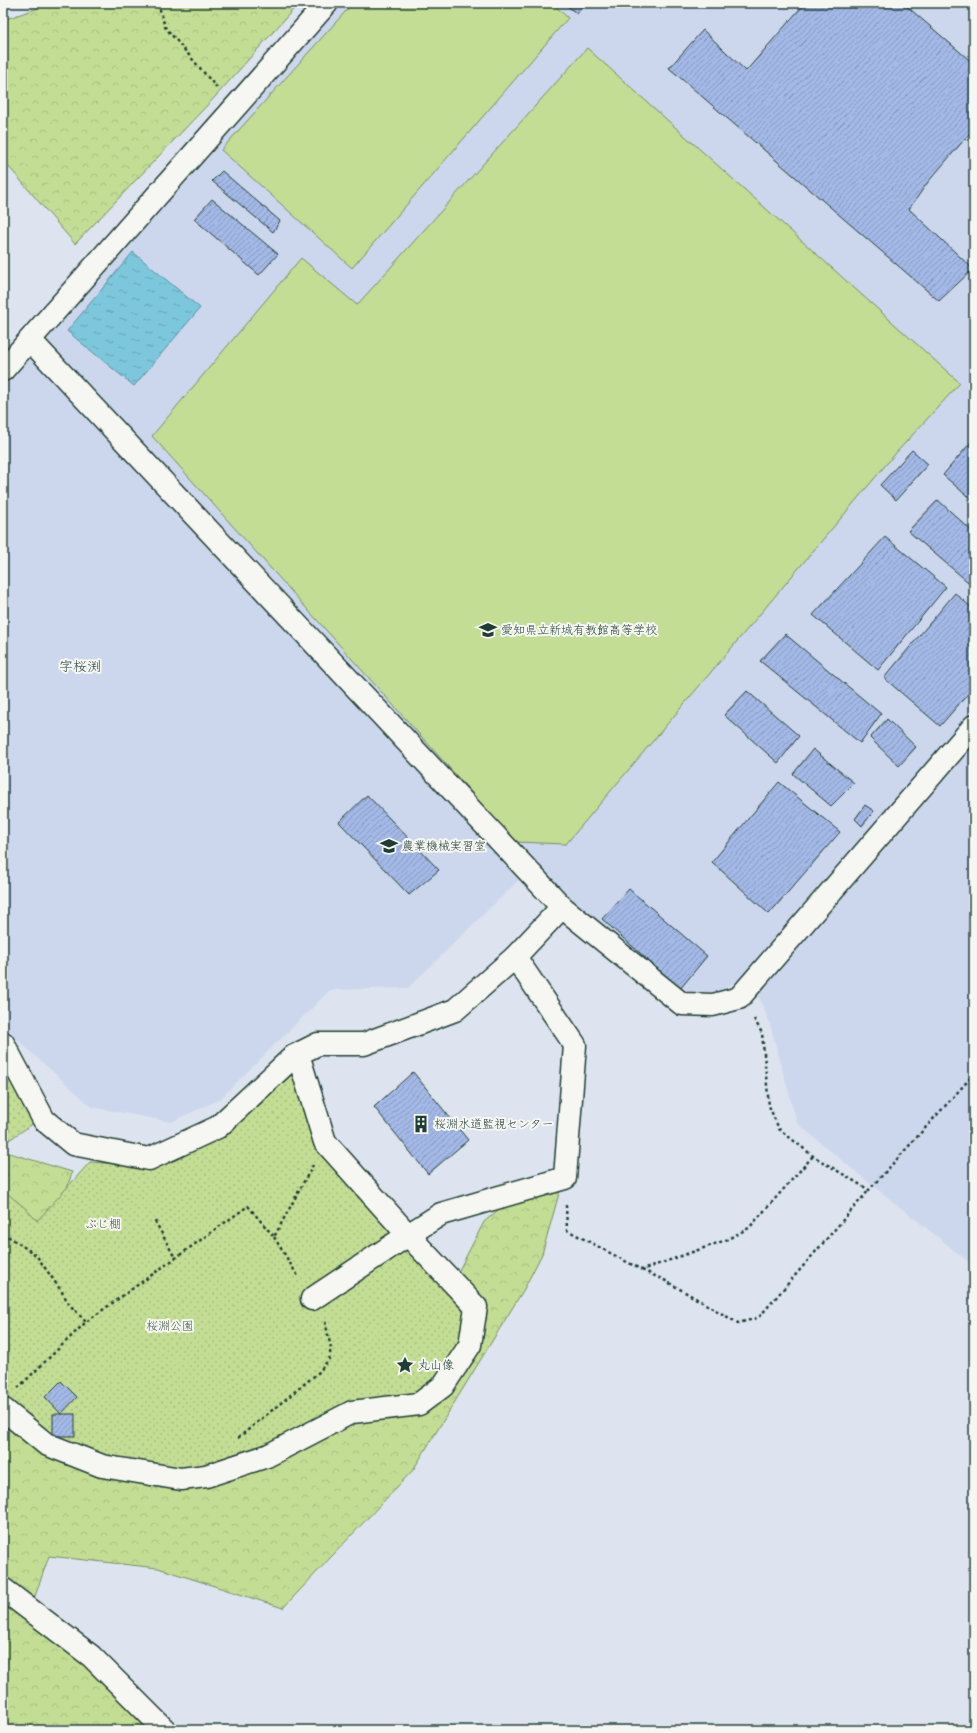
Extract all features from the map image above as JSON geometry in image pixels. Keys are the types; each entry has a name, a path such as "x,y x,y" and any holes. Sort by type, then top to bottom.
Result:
{"street":[{"path":"3,370 327,3"},
{"path":"30,340 562,907 682,1004 713,1005 739,998 974,726"},
{"path":"3,1043 44,1120 73,1144 149,1159 218,1127 294,1056 318,1044 364,1044 455,1010 515,958 562,907"},
{"path":"312,1299 441,1214 565,1178 575,1045 515,958"},
{"path":"9,1400 46,1444 102,1466 181,1479 206,1476 267,1456 352,1412 419,1404 443,1386 470,1345 476,1307 408,1235 325,1142 302,1064 294,1056"},
{"path":"3,1589 91,1656 165,1730"}],"path":[{"path":"158,3 165,27 234,107"},
{"path":"739,998 748,1009 762,1033 769,1106 779,1129 813,1156 869,1190"},
{"path":"565,1178 567,1230 642,1270 666,1281 738,1323 754,1320 760,1316 869,1190 974,1074"},
{"path":"274,1237 325,1142"},
{"path":"642,1270 726,1240 749,1228 813,1156"},
{"path":"9,1400 86,1322 248,1206 260,1218 274,1237 324,1319 329,1333 331,1348 329,1359 319,1372 235,1440"},
{"path":"155,1221 175,1258"},
{"path":"3,1233 36,1255 69,1304 86,1322"}],"shaded area":[{"name":"愛知県立新城有教館高等学校","path":"343,3 974,3 974,1266 797,1123 770,1024 749,973 717,993 687,996 529,870 408,988 330,990 220,1099 171,1122 92,1107 12,1035 3,1018 3,389"}],"green space":[{"path":"53,3 299,3 215,97 75,244 3,160 3,20"},
{"path":"353,3 552,3 568,18 352,268 221,150"},
{"path":"587,48 960,383 895,454 566,844 516,842 152,436 301,258 357,305"},
{"path":"3,1063 34,1123 3,1144"},
{"name":"桜淵公園","path":"290,1065 312,1133 480,1318 447,1393 355,1418 204,1483 161,1488 73,1467 41,1448 3,1418 3,1190 25,1208 37,1221 90,1162 152,1167"},
{"path":"312,1133 457,1274 484,1222 513,1197 562,1183 542,1254 524,1289 413,1470 283,1608 158,1568 49,1556 34,1599 79,1655 153,1730 3,1730 3,1418"},
{"path":"3,1151 72,1172 3,1398"}],"water":[{"path":"133,252 200,308 134,386 67,331"}],"building":[{"path":"564,3 585,3 577,14"},
{"path":"805,3 903,3 974,64 974,136 970,133 928,182 909,209 973,269 939,301 669,68 703,30 746,71"},
{"path":"222,171 280,221 273,232 212,181"},
{"path":"212,199 278,254 259,275 194,219"},
{"path":"971,442 974,444 974,502 943,475"},
{"path":"912,450 928,464 896,500 880,485"},
{"path":"938,500 974,533 974,587 908,531"},
{"path":"885,537 946,587 878,670 813,615"},
{"path":"955,593 974,610 974,687 940,726 884,678"},
{"path":"785,634 881,714 860,743 760,661"},
{"path":"747,691 799,736 778,763 724,715"},
{"path":"887,719 916,747 899,766 870,738"},
{"path":"813,749 854,783 831,806 793,774"},
{"path":"779,782 840,832 769,914 712,862"},
{"name":"農業機械実習室","path":"367,795 439,870 409,895 339,822"},
{"path":"865,805 874,811 862,826 855,819"},
{"path":"629,889 707,956 680,989 602,919"},
{"name":"桜淵水道監視センター","path":"413,1072 468,1140 428,1174 374,1107"},
{"path":"61,1381 77,1397 61,1414 45,1397"},
{"path":"53,1414 75,1414 75,1436 53,1436"}],"place":[{"name":"愛知県立新城有教館高等学校","path":"488,630"},
{"name":"農業機械実習室","path":"389,846"},
{"name":"桜淵水道監視センター","path":"421,1124"},
{"name":"丸山像","path":"405,1365"}],"district":[{"name":"字桜渕","path":"80,666"}],"park label":[{"name":"ぶじ棚","path":"103,1224"}]}
